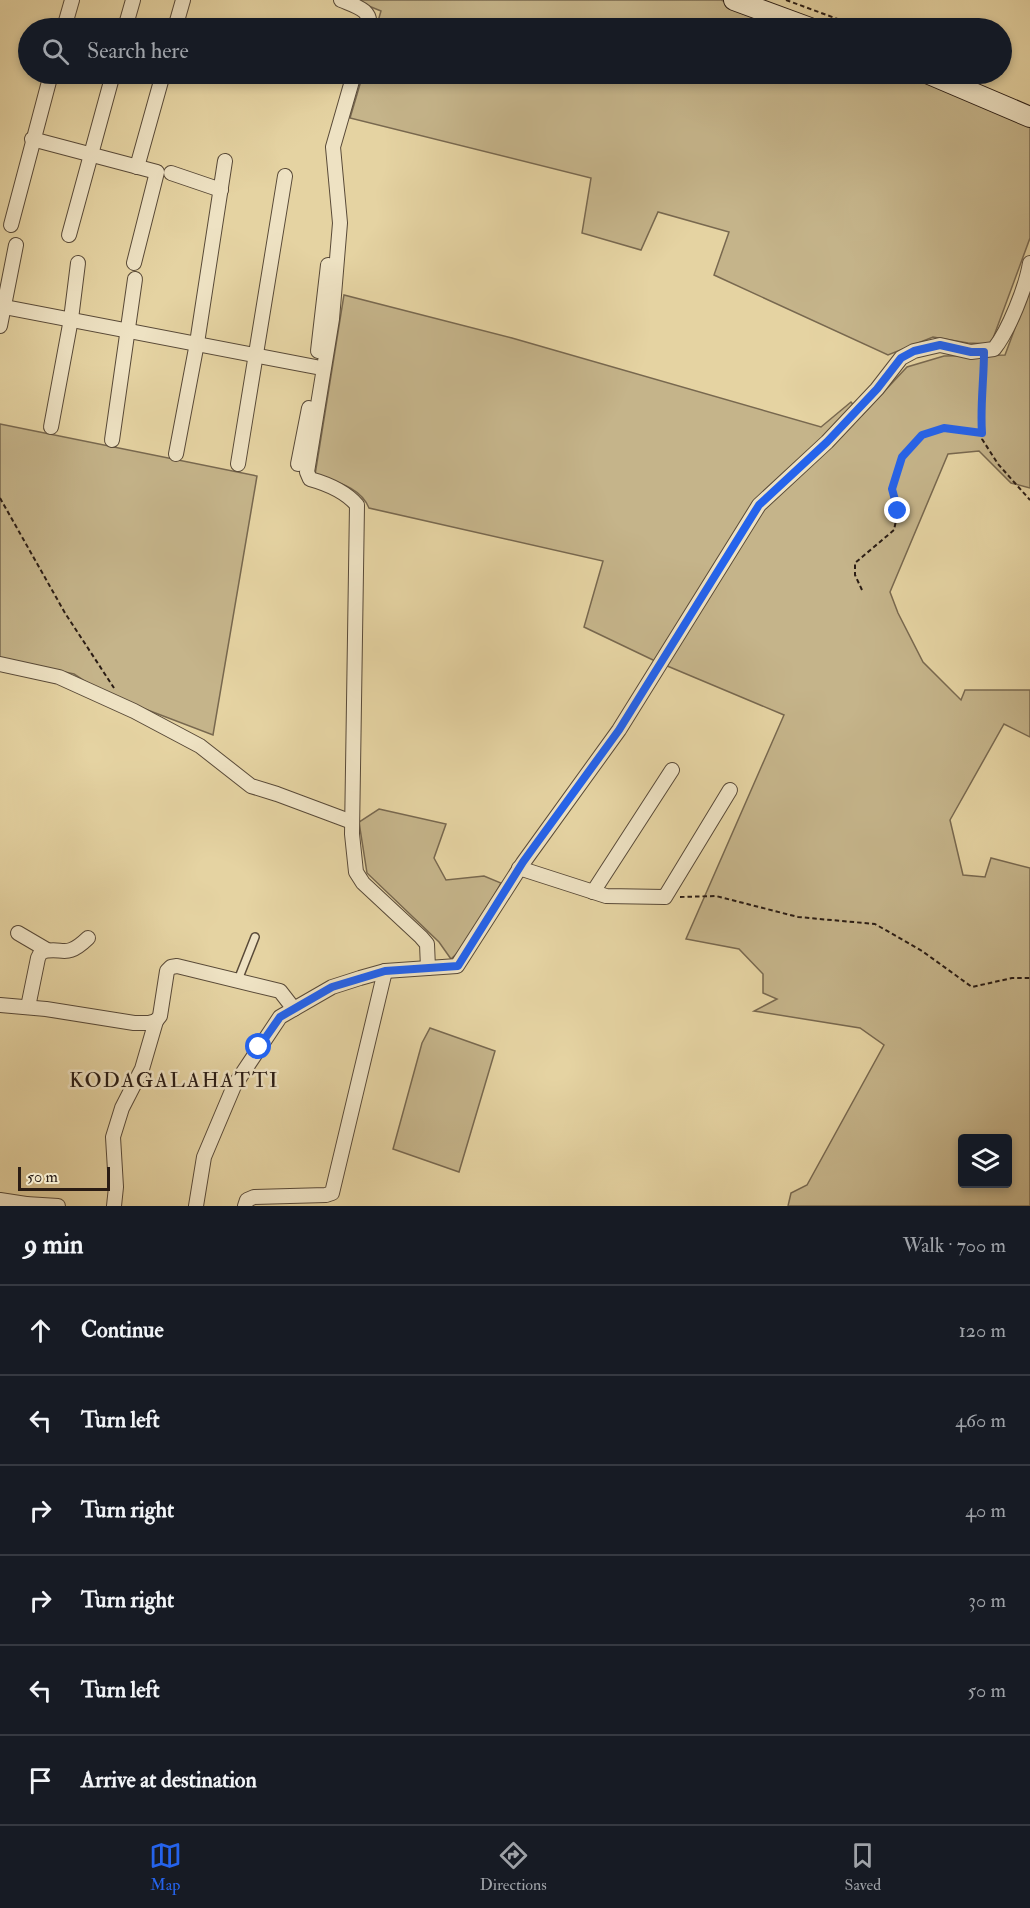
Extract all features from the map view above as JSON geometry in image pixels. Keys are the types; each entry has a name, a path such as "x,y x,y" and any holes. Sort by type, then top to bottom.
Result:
{"street":[{"path":"67,18 72,0"},
{"path":"128,18 133,0"},
{"path":"178,18 183,0"},
{"path":"340,0 363,9 369,18"},
{"path":"734,0 783,18"},
{"path":"10,225 48,84"},
{"path":"69,235 110,84"},
{"path":"137,166 160,84"},
{"path":"351,84 333,147 340,223 332,318 307,472 310,479 326,483 357,505 352,822 356,872 363,883 422,937 427,944 428,968"},
{"path":"952,84 1030,117"},
{"path":"32,140 157,172 134,263"},
{"path":"176,454 197,343 225,161"},
{"path":"171,173 221,190"},
{"path":"238,464 285,176"},
{"path":"0,326 2,306 16,245"},
{"path":"298,464 316,367 329,248"},
{"path":"196,1206 204,1157 234,1086 280,1017 332,987 385,971 458,966 519,868 619,730 759,505 827,442 877,389 901,358 914,351 940,345 971,352 994,349 1001,340 1027,278 1030,262"},
{"path":"51,427 71,319 78,263"},
{"path":"112,440 135,279"},
{"path":"2,306 316,367"},
{"path":"0,664 59,677 127,708 200,746 251,786 352,822"},
{"path":"593,892 672,770"},
{"path":"519,868 606,896 665,897 730,790"},
{"path":"18,933 47,950 64,952 71,951 88,938"},
{"path":"28,1007 38,958 41,952 47,950"},
{"path":"114,1206 116,1187 113,1137 123,1108 142,1069 156,1021 160,1016 167,971 177,966 280,991 294,1009"},
{"path":"244,1206 247,1200 254,1197 326,1196 332,1193 385,971"},
{"path":"0,1005 111,1020 149,1023 156,1021"},
{"path":"0,1200 25,1205 58,1206"}],"lane":[{"path":"238,980 255,937"}],"path":[{"path":"786,0 835,18"},
{"path":"984,352 984,380 980,411 982,439 998,464 1030,500"},
{"path":"862,590 855,575 855,563 894,530 898,511 892,489 902,457 922,435 944,428 982,433"},
{"path":"0,498 64,613 127,708"},
{"path":"665,897 716,896 798,917 875,924 922,951 972,987 1012,978 1030,978"}],"shaded area":[{"path":"354,0 721,0 769,18 379,18 381,11"},
{"path":"360,84 939,84 1020,115 1030,122 1030,238 991,344 933,337 888,355 714,275 729,232 658,212 641,250 582,233 591,178 350,118"},
{"path":"1030,288 1030,488 1011,483 979,451 948,454 890,592 923,662 961,700 965,690 1030,690 1030,737 1004,724 950,820 963,875 985,877 991,858 1030,868 1030,1206 788,1206 791,1193 807,1185 884,1045 860,1028 754,1011 777,999 763,993 763,974 739,949 686,939 784,715 653,660 584,627 603,561 369,508 360,495 353,490 315,475 344,295 512,338 821,427 851,402 862,415 907,367 944,356 1005,355"},
{"path":"0,424 257,476 213,735 103,693 74,674 0,658"},
{"path":"379,809 446,824 434,858 446,880 484,876 501,883 467,944 451,959 439,942 367,873 359,822"},
{"path":"430,1028 495,1051 459,1172 393,1149 422,1043"}],"district":[{"name":"KODAGALAHATTI","path":"174,1080"}],"route":[{"path":"259,1047 280,1017 332,987 385,971 458,966 523,862 619,730 717,569 759,505 827,442 877,389 901,358 914,351 940,345 971,352 984,352 984,380 980,411 982,433 944,428 922,435 902,457 892,489 898,511"}]}
